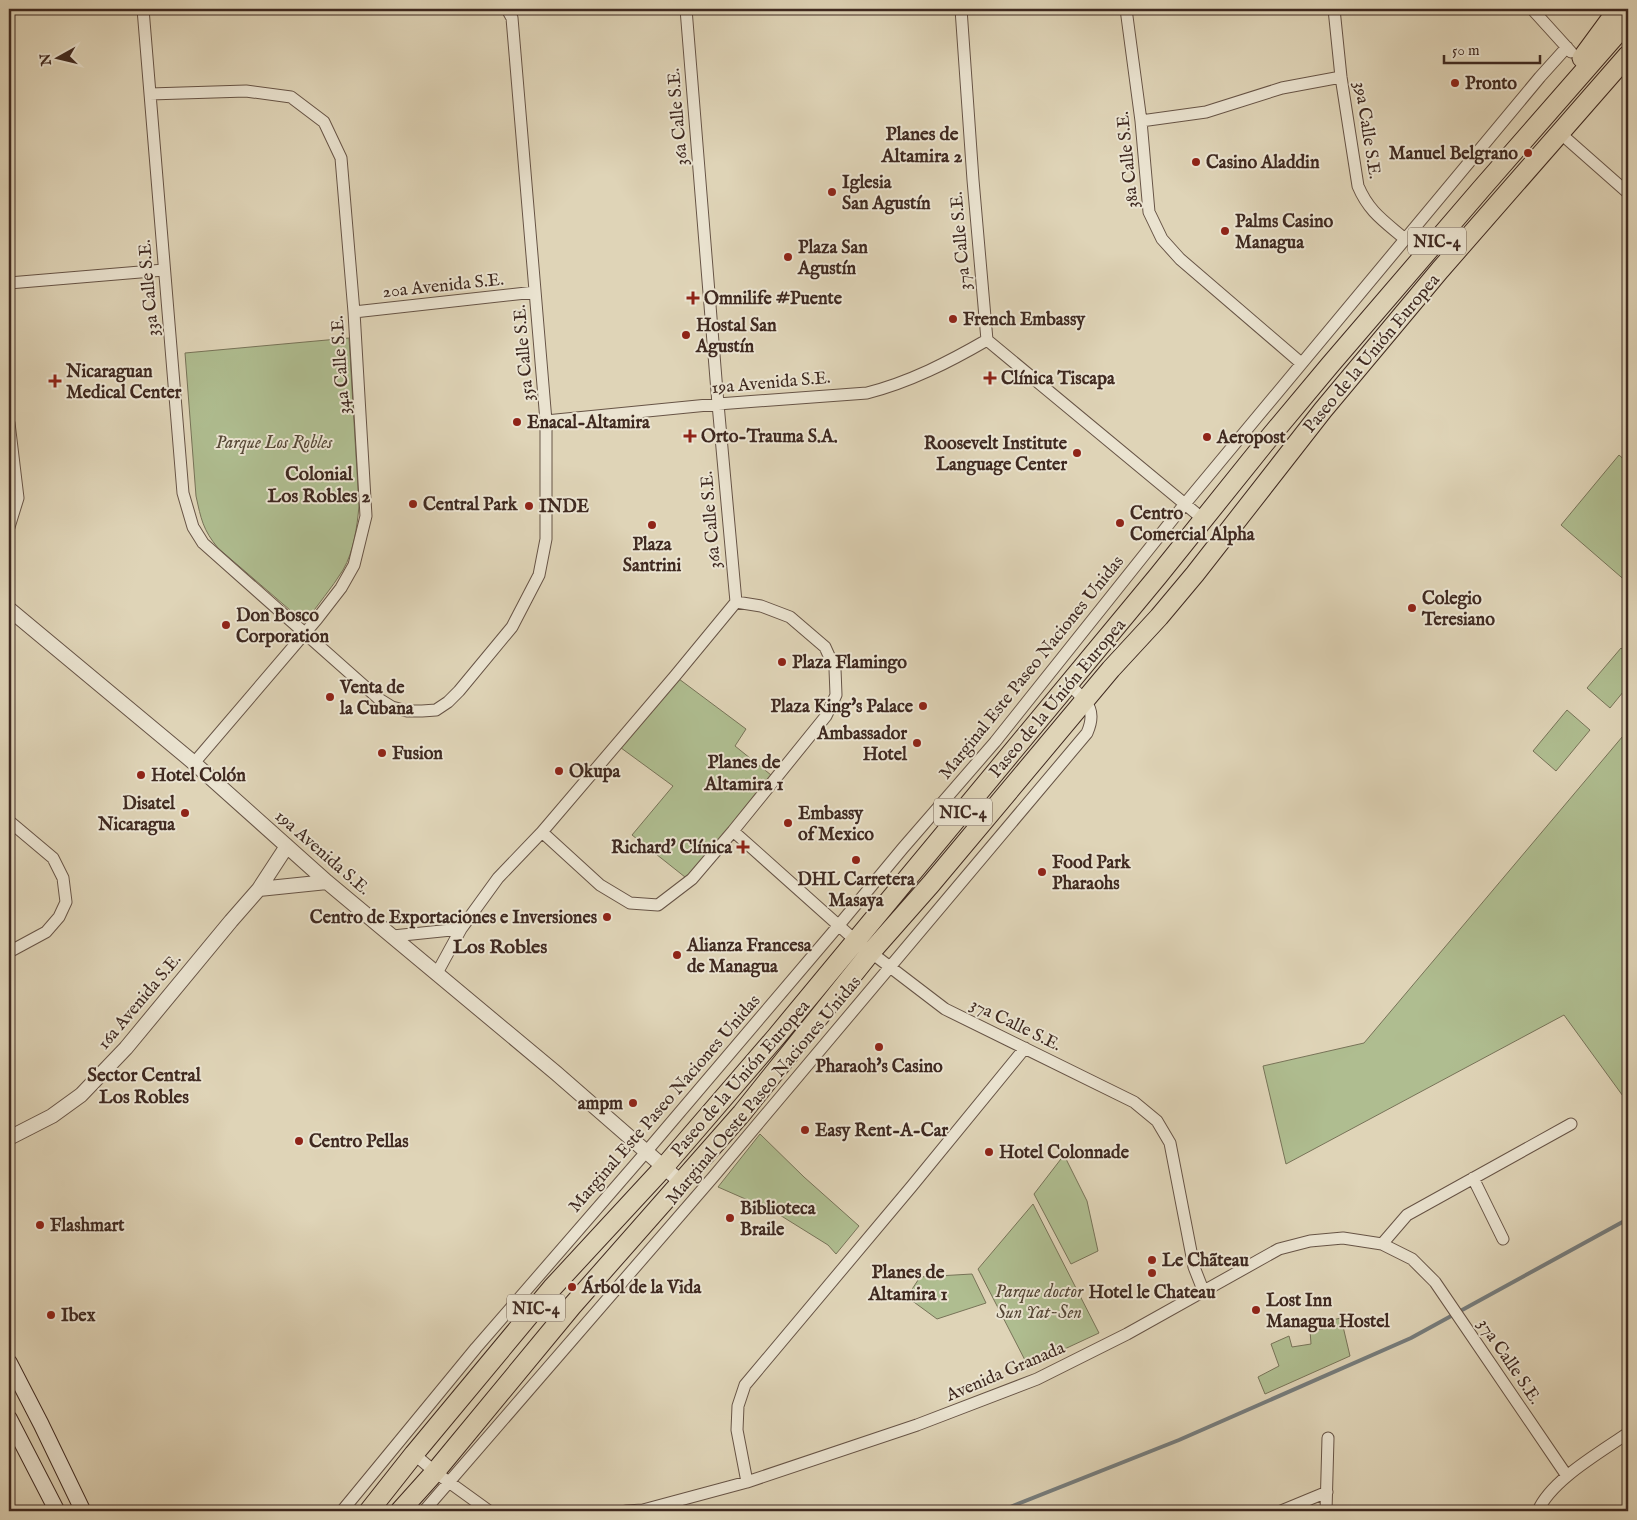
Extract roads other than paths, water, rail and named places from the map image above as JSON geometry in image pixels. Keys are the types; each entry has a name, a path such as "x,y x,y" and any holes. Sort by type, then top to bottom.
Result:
{"highway":[{"path":"1544,118 1574,54 1618,9"},
{"name":"Paseo de la Unión Europea","path":"400,1511 442,1478 572,1306 742,1113 864,946 1069,684 1330,365 1628,22"},
{"name":"Paseo de la Unión Europea","path":"369,1511 552,1288 864,946 931,884 1111,669 1159,617 1195,574 1323,410 1445,264 1628,55"},
{"path":"365,1511 382,1496"}],"main road":[{"path":"9,1362 83,1511"},
{"path":"9,1418 57,1511"}],"street":[{"name":"33a Calle S.E.","path":"143,9 183,493 193,527 203,543 306,633"},
{"name":"35a Calle S.E.","path":"306,633 379,699 392,707 407,711 436,710 459,691 512,627 539,575 546,539 546,421 512,18 507,9"},
{"name":"36a Calle S.E.","path":"686,9 736,602"},
{"name":"37a Calle S.E.","path":"961,9 987,340"},
{"name":"38a Calle S.E.","path":"1126,9 1141,120 1149,212 1162,240 1180,259 1302,362"},
{"name":"39a Calle S.E.","path":"1334,9 1341,77 1358,186 1371,210 1405,239"},
{"path":"1532,9 1574,54"},
{"name":"Marginal Este Paseo Naciones Unidas","path":"342,1511 476,1348 646,1152 995,742 1184,505 1540,77 1574,54"},
{"path":"1141,120 1206,112 1282,88 1341,77"},
{"name":"34a Calle S.E.","path":"150,94 246,91 291,97 324,122 340,158 354,312 366,516 354,566 341,588 306,633 194,763"},
{"path":"1560,133 1628,193"},
{"path":"9,283 164,270"},
{"name":"20a Avenida S.E.","path":"354,312 535,292"},
{"name":"19a Avenida S.E.","path":"546,421 718,404 867,393 889,387 951,361 987,340"},
{"path":"987,340 1203,520"},
{"path":"9,423 18,498 9,527"},
{"path":"437,973 461,929 498,878 542,832 736,602 762,606 790,618 826,646 835,669 836,695 826,716 692,879 658,905 630,903 600,885 542,832"},
{"name":"19a Avenida S.E.","path":"9,610 194,763 327,882 556,1073 681,1182"},
{"name":"Marginal Oeste Paseo Naciones Unidas","path":"424,1511 442,1478 890,968 1087,733 1092,722 1090,707 1069,684"},
{"path":"9,821 53,858 63,878 66,902 59,917 46,932 9,952"},
{"name":"37a Calle S.E.","path":"733,831 839,925 890,968 944,1009 1134,1102 1157,1121 1170,1143 1194,1267 1203,1290"},
{"name":"16a Avenida S.E.","path":"9,1138 52,1116 81,1095 126,1048 230,921 259,889 287,846"},
{"path":"259,889 327,882"},
{"path":"393,936 461,929"},
{"path":"748,1482 737,1430 738,1406 745,1385 912,1186 1024,1048"},
{"path":"1382,1244 1407,1215 1571,1124"},
{"path":"1473,1178 1503,1239"},
{"name":"Avenida Granada","path":"626,1511 643,1510 748,1482 918,1426 1036,1379 1128,1334 1203,1290 1279,1249 1310,1241 1343,1238 1382,1244"},
{"name":"37a Calle S.E.","path":"1382,1244 1412,1259 1435,1282 1567,1476"},
{"path":"1538,1511 1542,1502 1567,1476 1628,1433"},
{"path":"1326,1511 1328,1438"},
{"path":"414,1454 442,1478 489,1511"},
{"path":"1281,1511 1327,1492"}],"waterway":[{"path":"1000,1511 1179,1440 1411,1338 1628,1219"}],"place":[{"name":"Pronto","path":"1455,83"},
{"name":"Manuel Belgrano","path":"1528,153"},
{"name":"Casino Aladdin","path":"1196,162"},
{"name":"Iglesia San Agustín","path":"832,192"},
{"name":"Palms Casino Managua","path":"1225,231"},
{"name":"Plaza San Agustín","path":"788,257"},
{"name":"Omnilife #Puente","path":"693,298"},
{"name":"French Embassy","path":"953,319"},
{"name":"Hostal San Agustín","path":"686,335"},
{"name":"Clínica Tiscapa","path":"990,378"},
{"name":"Nicaraguan Medical Center","path":"55,381"},
{"name":"Enacal-Altamira","path":"517,422"},
{"name":"Orto-Trauma S.A.","path":"690,436"},
{"name":"Aeropost","path":"1207,437"},
{"name":"Roosevelt Institute Language Center","path":"1077,453"},
{"name":"Central Park","path":"413,504"},
{"name":"INDE","path":"529,506"},
{"name":"Centro Comercial Alpha","path":"1120,523"},
{"name":"Plaza Santrini","path":"652,525"},
{"name":"Colegio Teresiano","path":"1412,608"},
{"name":"Don Bosco Corporation","path":"226,625"},
{"name":"Plaza Flamingo","path":"782,662"},
{"name":"Venta de la Cubana","path":"330,697"},
{"name":"Plaza King's Palace","path":"923,706"},
{"name":"Ambassador Hotel","path":"917,743"},
{"name":"Fusion","path":"382,753"},
{"name":"Okupa","path":"559,771"},
{"name":"Hotel Colón","path":"141,775"},
{"name":"Disatel Nicaragua","path":"185,813"},
{"name":"Embassy of Mexico","path":"788,823"},
{"name":"Richard' Clínica","path":"743,847"},
{"name":"DHL Carretera Masaya","path":"856,860"},
{"name":"Food Park Pharaohs","path":"1042,872"},
{"name":"Centro de Exportaciones e Inversiones","path":"607,917"},
{"name":"Alianza Francesa de Managua","path":"677,955"},
{"name":"Pharaoh's Casino","path":"879,1047"},
{"name":"ampm","path":"633,1103"},
{"name":"Easy Rent-A-Car","path":"805,1130"},
{"name":"Centro Pellas","path":"299,1141"},
{"name":"Hotel Colonnade","path":"989,1152"},
{"name":"Biblioteca Braile","path":"730,1218"},
{"name":"Flashmart","path":"40,1225"},
{"name":"Le Chãteau","path":"1152,1260"},
{"name":"Hotel le Chateau","path":"1152,1273"},
{"name":"Árbol de la Vida","path":"572,1287"},
{"name":"Lost Inn Managua Hostel","path":"1256,1310"},
{"name":"Ibex","path":"51,1315"}],"district":[{"name":"Planes de Altamira 2","path":"922,144"},
{"name":"Colonial Los Robles 2","path":"319,484"},
{"name":"Planes de Altamira 1","path":"744,772"},
{"name":"Los Robles","path":"500,946"},
{"name":"Sector Central Los Robles","path":"144,1085"},
{"name":"Planes de Altamira 1","path":"908,1282"}],"park label":[{"name":"Parque Los Robles","path":"274,442"},
{"name":"Parque doctor Sun Yat-Sen","path":"1039,1301"}]}
